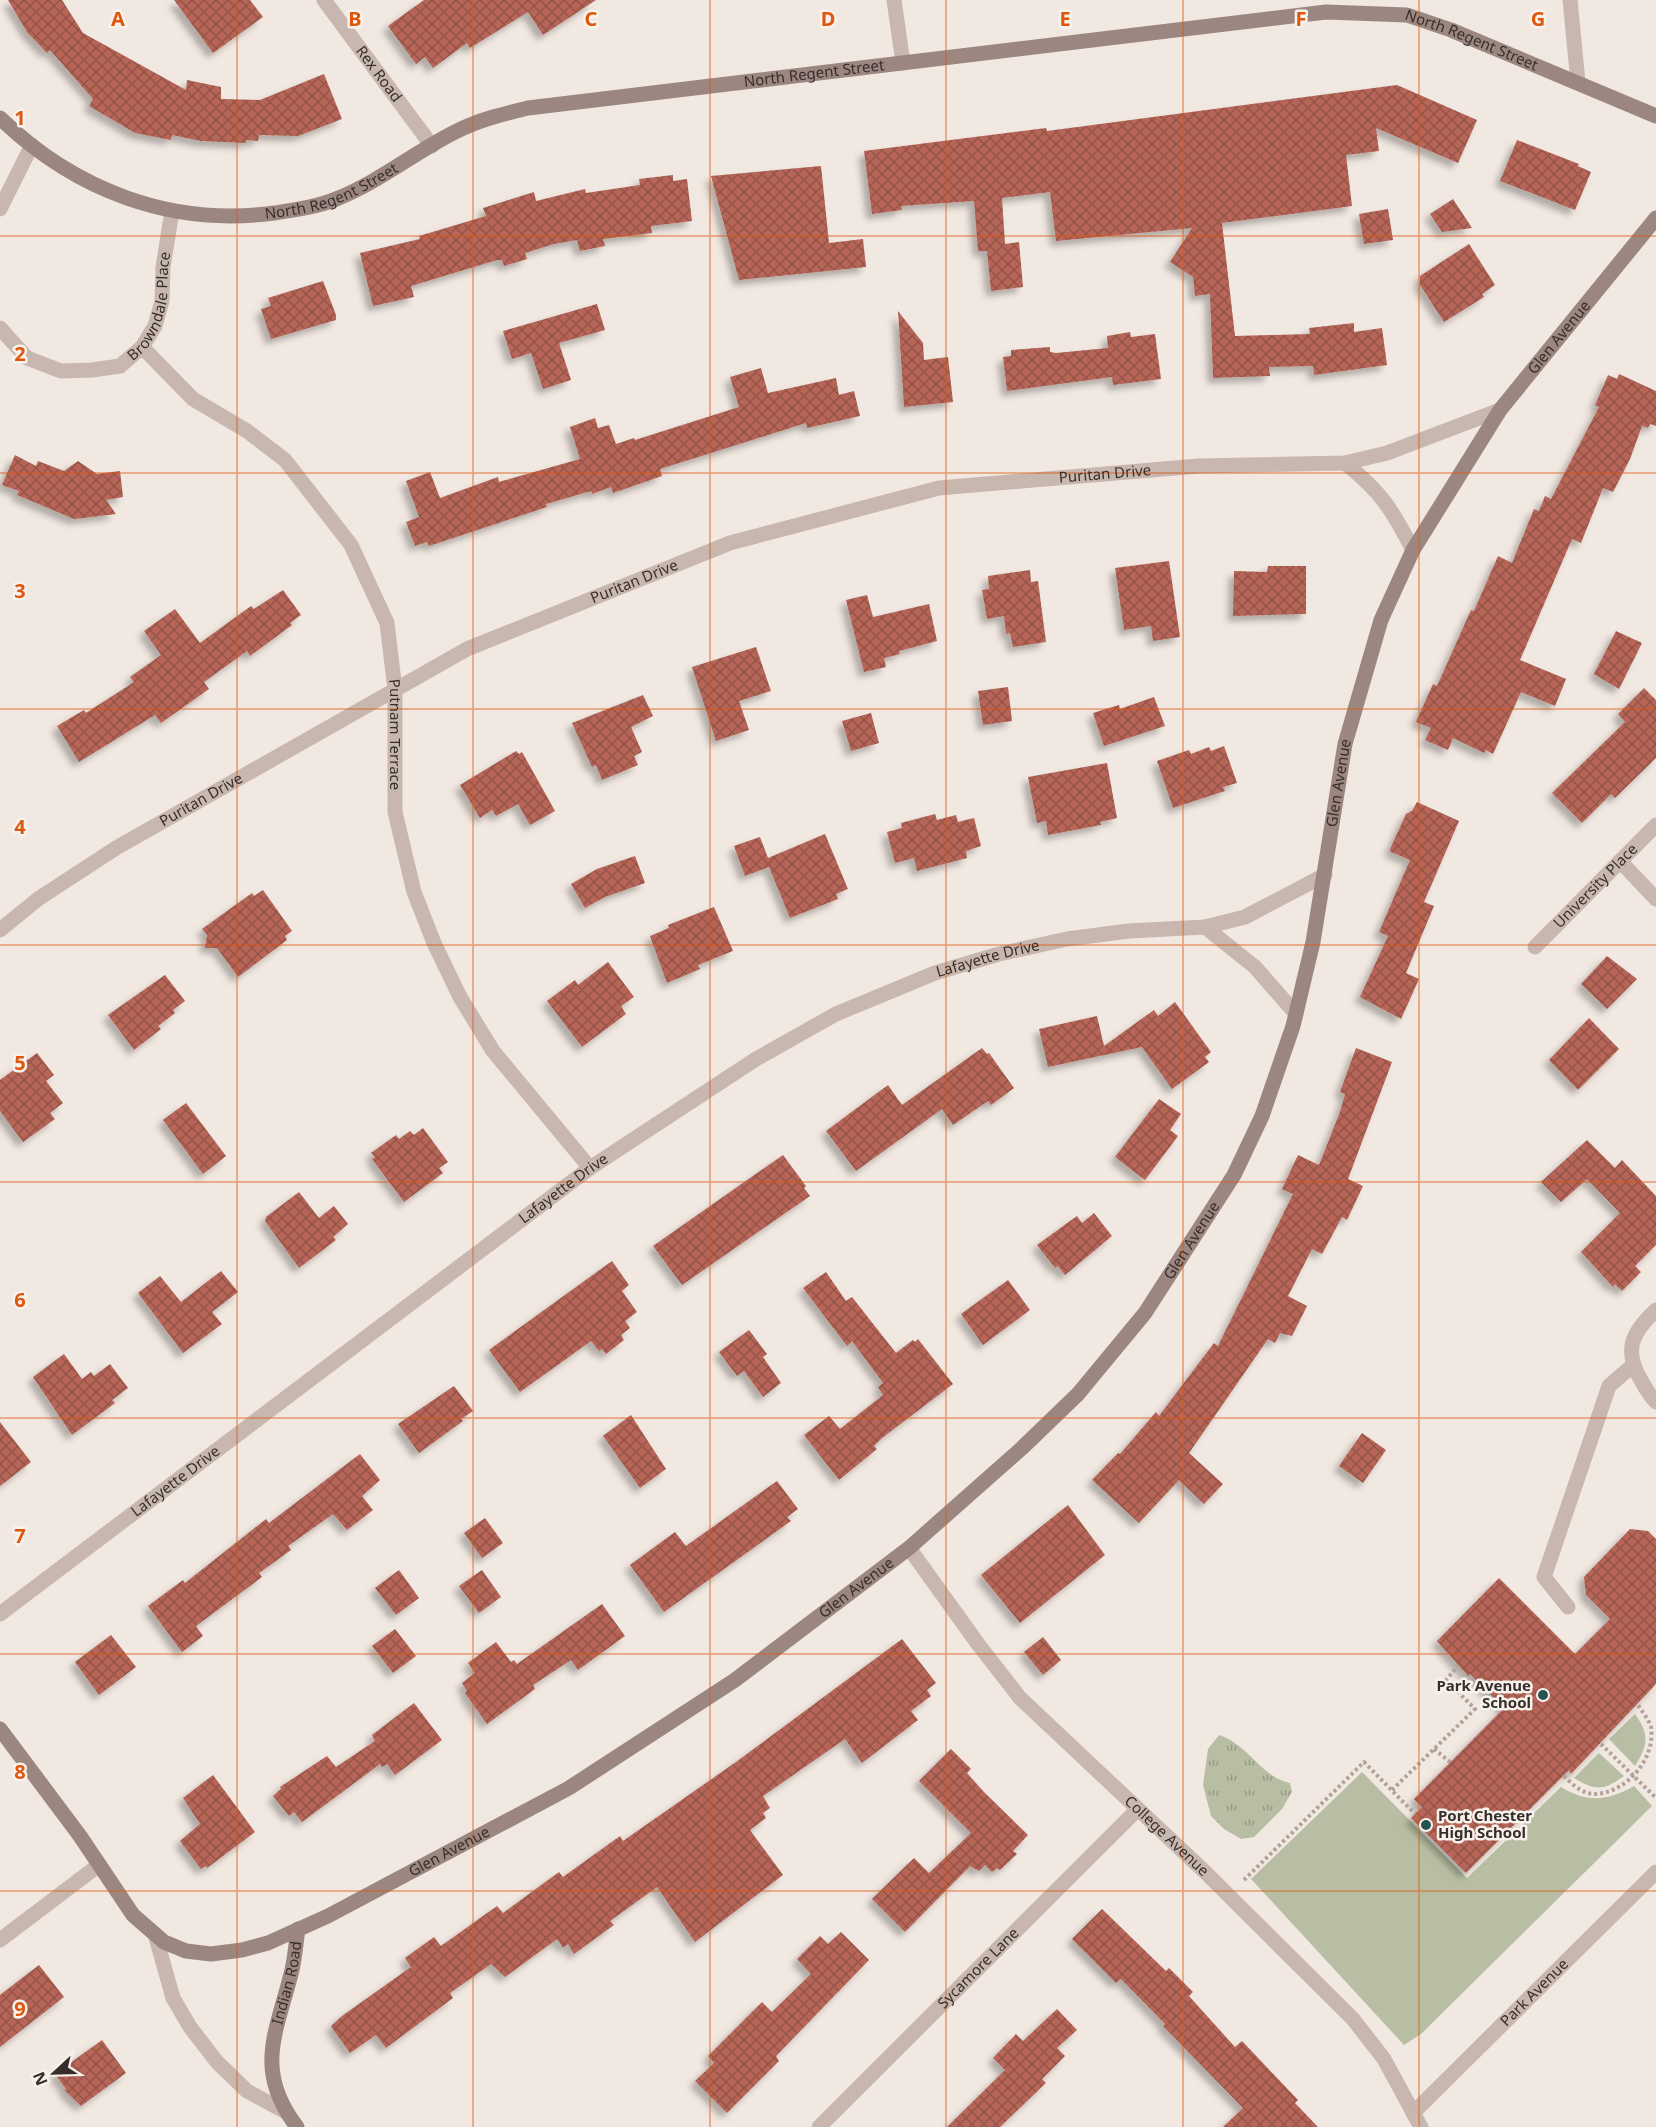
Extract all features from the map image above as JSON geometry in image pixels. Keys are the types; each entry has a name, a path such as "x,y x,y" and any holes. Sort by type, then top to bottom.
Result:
{"street":[{"name":"Rex Road","path":"324,0 432,146"},
{"path":"894,0 903,63"},
{"path":"1570,0 1578,82"},
{"name":"North Regent Street","path":"0,118 62,168 98,188 154,208 240,218 292,211 335,200 453,132 491,117 528,108 1282,15 1356,12 1407,15 1451,30 1656,116"},
{"path":"0,208 32,145"},
{"name":"Browndale Place","path":"0,328 27,358 61,371 120,366 142,346 155,326 162,301 163,267 172,211"},
{"name":"Glen Avenue","path":"298,1929 328,1916 569,1788 735,1680 909,1548 1078,1394 1145,1313 1234,1175 1262,1116 1296,1014 1324,875 1345,744 1362,677 1381,620 1413,550 1500,410 1656,218"},
{"name":"Putnam Terrace","path":"142,346 193,399 248,431 285,460 321,503 351,545 387,623 395,690 395,812 414,892 434,943 460,997 493,1051 590,1168"},
{"name":"Puritan Drive","path":"0,930 38,899 116,848 467,649 658,570 730,543 939,488 1199,466 1345,463 1388,453 1500,410"},
{"path":"1345,463 1370,483 1390,505 1413,550"},
{"name":"University Place","path":"1535,947 1656,825"},
{"path":"1620,861 1656,899"},
{"name":"Lafayette Drive","path":"0,1614 590,1168 766,1053 836,1014 935,973 999,954 1067,939 1129,931 1205,927 1254,913 1324,875"},
{"path":"1205,927 1255,967 1296,1014"},
{"path":"1656,1310 1640,1326 1631,1345 1632,1365 1656,1401"},
{"path":"1568,1607 1544,1577 1609,1386 1632,1365"},
{"name":"College Avenue","path":"909,1548 1020,1698 1205,1872 1353,2019 1384,2059 1417,2120"},
{"name":"Indian Road","path":"0,1729 133,1915 164,1942 186,1951 211,1954 260,1945 298,1929"},
{"name":"Sycamore Lane","path":"819,2127 1137,1810"},
{"path":"0,1940 99,1865"},
{"name":"Park Avenue","path":"1417,2120 1656,1872"},
{"name":"Indian Road","path":"297,2127 286,2112 275,2087 271,2065 274,2027 292,1970 298,1929"},
{"name":"Indian Road","path":"155,1934 173,1998 190,2027 216,2062 247,2091 286,2112"}],"path":[{"path":"1392,1790 1475,1709 1446,1680 1458,1666"},
{"path":"1564,1776 1577,1788 1594,1794 1616,1788 1634,1776 1645,1762 1652,1745 1651,1726 1637,1703"},
{"path":"1601,1744 1656,1798"},
{"path":"1434,1749 1450,1762"},
{"path":"1244,1881 1364,1762 1415,1814"}],"green space":[{"path":"1635,1714 1643,1728 1646,1740 1643,1752 1635,1766 1609,1739"},
{"path":"1219,1735 1238,1745 1262,1768 1280,1780 1290,1783 1292,1792 1282,1809 1254,1837 1241,1839 1224,1829 1211,1816 1203,1785 1208,1749"},
{"path":"1599,1753 1624,1776 1599,1788 1574,1778"},
{"path":"1362,1772 1467,1878 1561,1787 1580,1796 1598,1798 1615,1795 1634,1786 1652,1806 1421,2034 1404,2045 1251,1879"}],"building":[{"path":"8,0 62,0 83,33 186,90 187,80 221,87 221,99 260,100 324,74 342,119 298,136 259,135 258,141 246,140 246,143 201,141 172,135 171,140 135,133 89,106 93,99 50,50 47,53 27,32"},
{"path":"174,0 250,0 263,17 213,53"},
{"path":"424,0 596,0 543,35 528,12 470,48 467,43 433,68 425,57 416,64 388,26"},
{"path":"1397,85 1477,120 1458,163 1376,128 1379,151 1346,155 1352,206 1222,223 1235,336 1310,334 1309,328 1354,323 1354,332 1382,328 1387,365 1314,375 1313,366 1269,367 1270,376 1213,378 1210,294 1195,296 1193,277 1170,262 1192,228 1056,241 1050,192 1002,198 1005,244 1019,242 1023,287 991,291 987,251 978,251 974,201 901,206 902,210 872,214 864,151 1046,128 1047,131"},
{"path":"1517,140 1579,164 1578,166 1591,172 1575,210 1500,181"},
{"path":"821,166 829,243 863,239 866,267 739,280 711,176"},
{"path":"673,175 673,181 687,179 692,221 651,226 652,233 603,239 605,246 580,251 577,240 554,244 525,253 527,259 504,266 502,260 497,260 411,286 414,297 373,306 360,253 420,239 419,236 486,216 483,208 534,192 536,201 585,189 586,193 640,185 639,179"},
{"path":"1453,199 1472,228 1442,232 1430,214"},
{"path":"1388,209 1393,240 1364,244 1359,214"},
{"path":"1469,244 1495,285 1482,294 1484,297 1444,322 1420,285 1420,276"},
{"path":"323,281 336,320 271,339 261,309 271,306 268,298"},
{"path":"597,304 605,330 559,343 571,380 543,389 531,353 512,359 503,331"},
{"path":"898,311 923,343 924,360 948,357 953,402 904,407"},
{"path":"1130,332 1131,337 1155,334 1161,379 1113,385 1112,377 1007,391 1003,357 1011,356 1011,350 1050,347 1050,352 1056,353 1108,348 1107,336"},
{"path":"761,368 768,393 836,378 839,395 854,391 860,416 807,428 806,423 660,469 662,476 613,493 611,487 592,494 591,491 546,504 547,507 429,546 427,542 415,546 406,522 419,517 406,481 430,472 440,498 498,477 499,482 580,459 570,427 595,418 598,428 609,425 616,444 634,438 635,440 739,407 730,377"},
{"path":"1619,374 1656,391 1656,426 1650,424 1648,428 1642,426 1630,459 1613,492 1603,488 1581,543 1572,539 1520,660 1566,679 1555,706 1521,692 1493,754 1486,750 1484,753 1453,738 1448,750 1425,740 1431,728 1416,722 1433,684 1437,686 1498,556 1512,563 1534,509 1539,511 1545,496 1551,499 1599,407 1595,405 1608,375 1617,379"},
{"path":"15,455 36,466 38,461 64,471 78,461 97,474 120,471 123,497 106,500 116,514 74,519 17,495 19,491 2,485"},
{"path":"1169,561 1180,637 1153,641 1151,626 1124,630 1115,568"},
{"path":"1268,566 1306,566 1306,614 1233,616 1234,571 1267,572"},
{"path":"1030,570 1031,582 1038,581 1046,642 1013,647 1010,633 1006,634 1004,616 987,619 982,590 989,589 988,576"},
{"path":"283,590 301,615 290,623 292,625 250,656 247,651 204,682 209,689 161,723 155,715 79,762 57,726 84,710 86,713 134,682 130,677 161,655 144,631 175,609 200,643 251,606 254,609"},
{"path":"867,595 873,617 929,604 937,641 899,651 900,654 884,658 886,667 864,672 846,600"},
{"path":"1616,631 1642,643 1619,689 1594,674"},
{"path":"756,647 771,691 739,701 749,730 716,741 692,667"},
{"path":"1008,687 1012,721 983,725 978,691"},
{"path":"1644,688 1656,700 1656,758 1615,798 1611,794 1582,823 1552,793 1625,722 1618,714"},
{"path":"643,695 653,716 631,727 642,752 634,756 638,765 602,780 596,765 592,767 572,723"},
{"path":"1154,697 1165,726 1104,746 1093,713 1119,705 1120,709"},
{"path":"871,713 879,743 851,751 842,721"},
{"path":"1224,746 1237,783 1223,787 1225,791 1173,808 1157,761 1189,750 1191,754 1209,747 1211,751"},
{"path":"516,751 519,754 522,752 555,811 530,825 518,804 496,816 492,810 480,818 460,785"},
{"path":"1107,763 1117,818 1100,822 1101,825 1048,835 1046,821 1037,823 1028,777"},
{"path":"1417,802 1459,821 1424,902 1434,906 1406,973 1419,979 1401,1019 1360,997 1388,936 1379,932 1410,860 1391,852 1390,849 1406,814 1412,811"},
{"path":"935,814 937,820 956,815 958,822 974,818 981,846 966,851 967,858 917,871 914,858 895,863 887,832 902,828 901,823"},
{"path":"825,834 848,889 836,894 838,899 790,918 769,867 745,876 734,846 760,837 768,858"},
{"path":"635,856 645,883 605,897 585,908 571,884 597,869"},
{"path":"263,890 292,931 285,936 287,940 238,977 217,948 205,948 207,935 202,929 252,893 254,896"},
{"path":"714,907 733,951 698,965 700,969 667,983 650,936 669,928 668,925"},
{"path":"1607,956 1637,979 1607,1009 1581,984"},
{"path":"608,962 634,997 621,1006 626,1014 582,1047 547,1001 575,980 578,985"},
{"path":"165,975 185,1001 173,1010 175,1013 158,1026 161,1029 134,1050 108,1015"},
{"path":"1175,1002 1211,1052 1205,1057 1209,1062 1172,1089 1142,1047 1048,1067 1039,1029 1097,1016 1104,1046 1154,1010 1158,1016"},
{"path":"1589,1018 1619,1049 1578,1090 1549,1060"},
{"path":"982,1048 987,1054 989,1053 1014,1088 991,1105 988,1101 953,1125 942,1109 856,1171 826,1131 888,1085 902,1105"},
{"path":"1356,1048 1392,1062 1348,1179 1363,1186 1347,1220 1342,1217 1322,1254 1312,1249 1288,1296 1307,1306 1292,1336 1280,1333 1275,1343 1268,1339 1189,1453 1223,1484 1204,1504 1179,1480 1139,1523 1092,1480 1118,1453 1120,1454 1156,1412 1159,1416 1214,1343 1218,1346 1293,1194 1282,1189 1298,1155 1319,1165 1340,1112 1345,1094 1340,1092"},
{"path":"37,1053 54,1075 46,1081 63,1103 50,1113 55,1119 23,1142 0,1111 0,1080"},
{"path":"1159,1099 1181,1114 1170,1130 1178,1136 1145,1180 1115,1157"},
{"path":"186,1103 226,1156 203,1174 163,1120"},
{"path":"423,1128 448,1162 439,1168 443,1173 404,1202 372,1159 375,1157 371,1153 396,1135 399,1139 410,1131 414,1135"},
{"path":"1587,1140 1615,1168 1622,1160 1656,1196 1656,1245 1635,1266 1641,1272 1622,1291 1615,1284 1613,1287 1581,1252 1620,1213 1587,1179 1561,1202 1541,1182"},
{"path":"783,1155 806,1186 804,1188 810,1196 682,1285 653,1246"},
{"path":"299,1192 319,1218 334,1206 348,1224 333,1237 336,1240 299,1268 265,1221 266,1217"},
{"path":"1094,1213 1112,1236 1065,1275 1058,1266 1055,1268 1037,1245 1077,1216 1082,1223"},
{"path":"612,1261 629,1285 622,1291 637,1312 625,1321 630,1328 621,1335 624,1340 606,1354 602,1349 599,1351 591,1341 520,1392 489,1350"},
{"path":"221,1271 238,1292 212,1312 222,1324 183,1353 138,1293 160,1276 181,1302"},
{"path":"826,1272 846,1301 852,1297 896,1353 913,1340 915,1342 918,1339 953,1384 882,1438 874,1446 877,1449 839,1480 804,1435 829,1416 840,1429 883,1395 878,1387 883,1383 852,1341 847,1346 803,1288"},
{"path":"1008,1280 1030,1310 983,1345 961,1314"},
{"path":"749,1330 767,1354 763,1357 781,1383 763,1397 744,1371 737,1376 719,1352"},
{"path":"64,1354 82,1379 91,1372 94,1376 110,1364 128,1388 112,1400 115,1403 72,1435 33,1377"},
{"path":"454,1386 473,1411 419,1453 398,1424"},
{"path":"631,1415 666,1469 640,1488 603,1436"},
{"path":"0,1422 31,1462 0,1486"},
{"path":"1362,1433 1386,1450 1363,1483 1339,1466"},
{"path":"360,1454 380,1480 362,1496 373,1510 347,1530 333,1514 288,1546 291,1550 259,1573 262,1577 196,1626 203,1636 182,1652 148,1606 183,1580 185,1583 266,1519 269,1523"},
{"path":"777,1481 798,1509 787,1517 791,1521 664,1612 630,1565 675,1532 686,1546"},
{"path":"1068,1505 1105,1555 1020,1623 981,1575"},
{"path":"485,1518 503,1543 482,1558 464,1533"},
{"path":"1630,1529 1648,1531 1656,1539 1656,1684 1571,1774 1569,1770 1466,1873 1411,1818 1422,1807 1414,1799 1504,1708 1470,1674 1468,1676 1437,1641 1499,1578 1575,1654 1610,1619 1586,1595 1584,1577"},
{"path":"399,1570 419,1598 396,1615 375,1588"},
{"path":"482,1570 501,1597 479,1613 459,1586"},
{"path":"602,1604 625,1636 578,1670 571,1660 533,1685 535,1689 487,1724 465,1693 467,1691 462,1683 475,1673 468,1663 496,1642 511,1662 514,1660 517,1664"},
{"path":"395,1629 416,1656 393,1673 372,1646"},
{"path":"111,1635 136,1667 99,1695 75,1662"},
{"path":"1043,1637 1061,1660 1043,1675 1024,1652"},
{"path":"902,1639 936,1683 927,1690 931,1696 911,1711 918,1720 862,1763 845,1739 763,1796 770,1808 763,1813 766,1818 750,1830 783,1875 695,1942 657,1887 610,1921 614,1925 574,1954 568,1944 563,1948 557,1939 505,1977 491,1964 450,1993 453,1998 386,2048 376,2035 350,2053 332,2028 331,2026 342,2016 411,1967 405,1958 434,1937 441,1946 497,1906 503,1913 559,1872 563,1877 620,1836 623,1841 736,1762"},
{"path":"414,1703 442,1740 395,1775 387,1764 382,1767 380,1764 302,1822 294,1812 289,1816 273,1796 281,1789 280,1787 327,1756 336,1767 375,1741 372,1735"},
{"path":"951,1749 971,1769 967,1773 984,1792 1028,1835 1013,1851 1017,1854 1000,1870 997,1868 992,1872 985,1865 979,1871 970,1866 905,1932 872,1899 914,1858 929,1873 971,1833 919,1781"},
{"path":"213,1775 255,1832 207,1868 206,1866 201,1869 180,1841 200,1824 183,1798"},
{"path":"1102,1909 1166,1971 1169,1968 1193,1992 1189,1996 1235,2047 1242,2041 1298,2100 1295,2103 1318,2127 1223,2127 1243,2108 1121,1979 1116,1983 1072,1939"},
{"path":"841,1932 869,1960 776,2056 779,2061 727,2113 695,2081 714,2063 708,2056 762,2002 772,2012 811,1974 797,1959 820,1936 828,1944"},
{"path":"39,1965 64,1997 0,2047 0,1995"},
{"path":"1057,2009 1077,2030 1057,2048 1065,2056 1042,2079 1046,2083 1000,2127 947,2127 1005,2070 993,2058 1016,2034 1023,2041"},
{"path":"102,2040 126,2073 81,2106 64,2090 66,2089 55,2074"}],"place":[{"name":"Park Avenue School","path":"1543,1695"},
{"name":"Port Chester High School","path":"1426,1825"}]}
